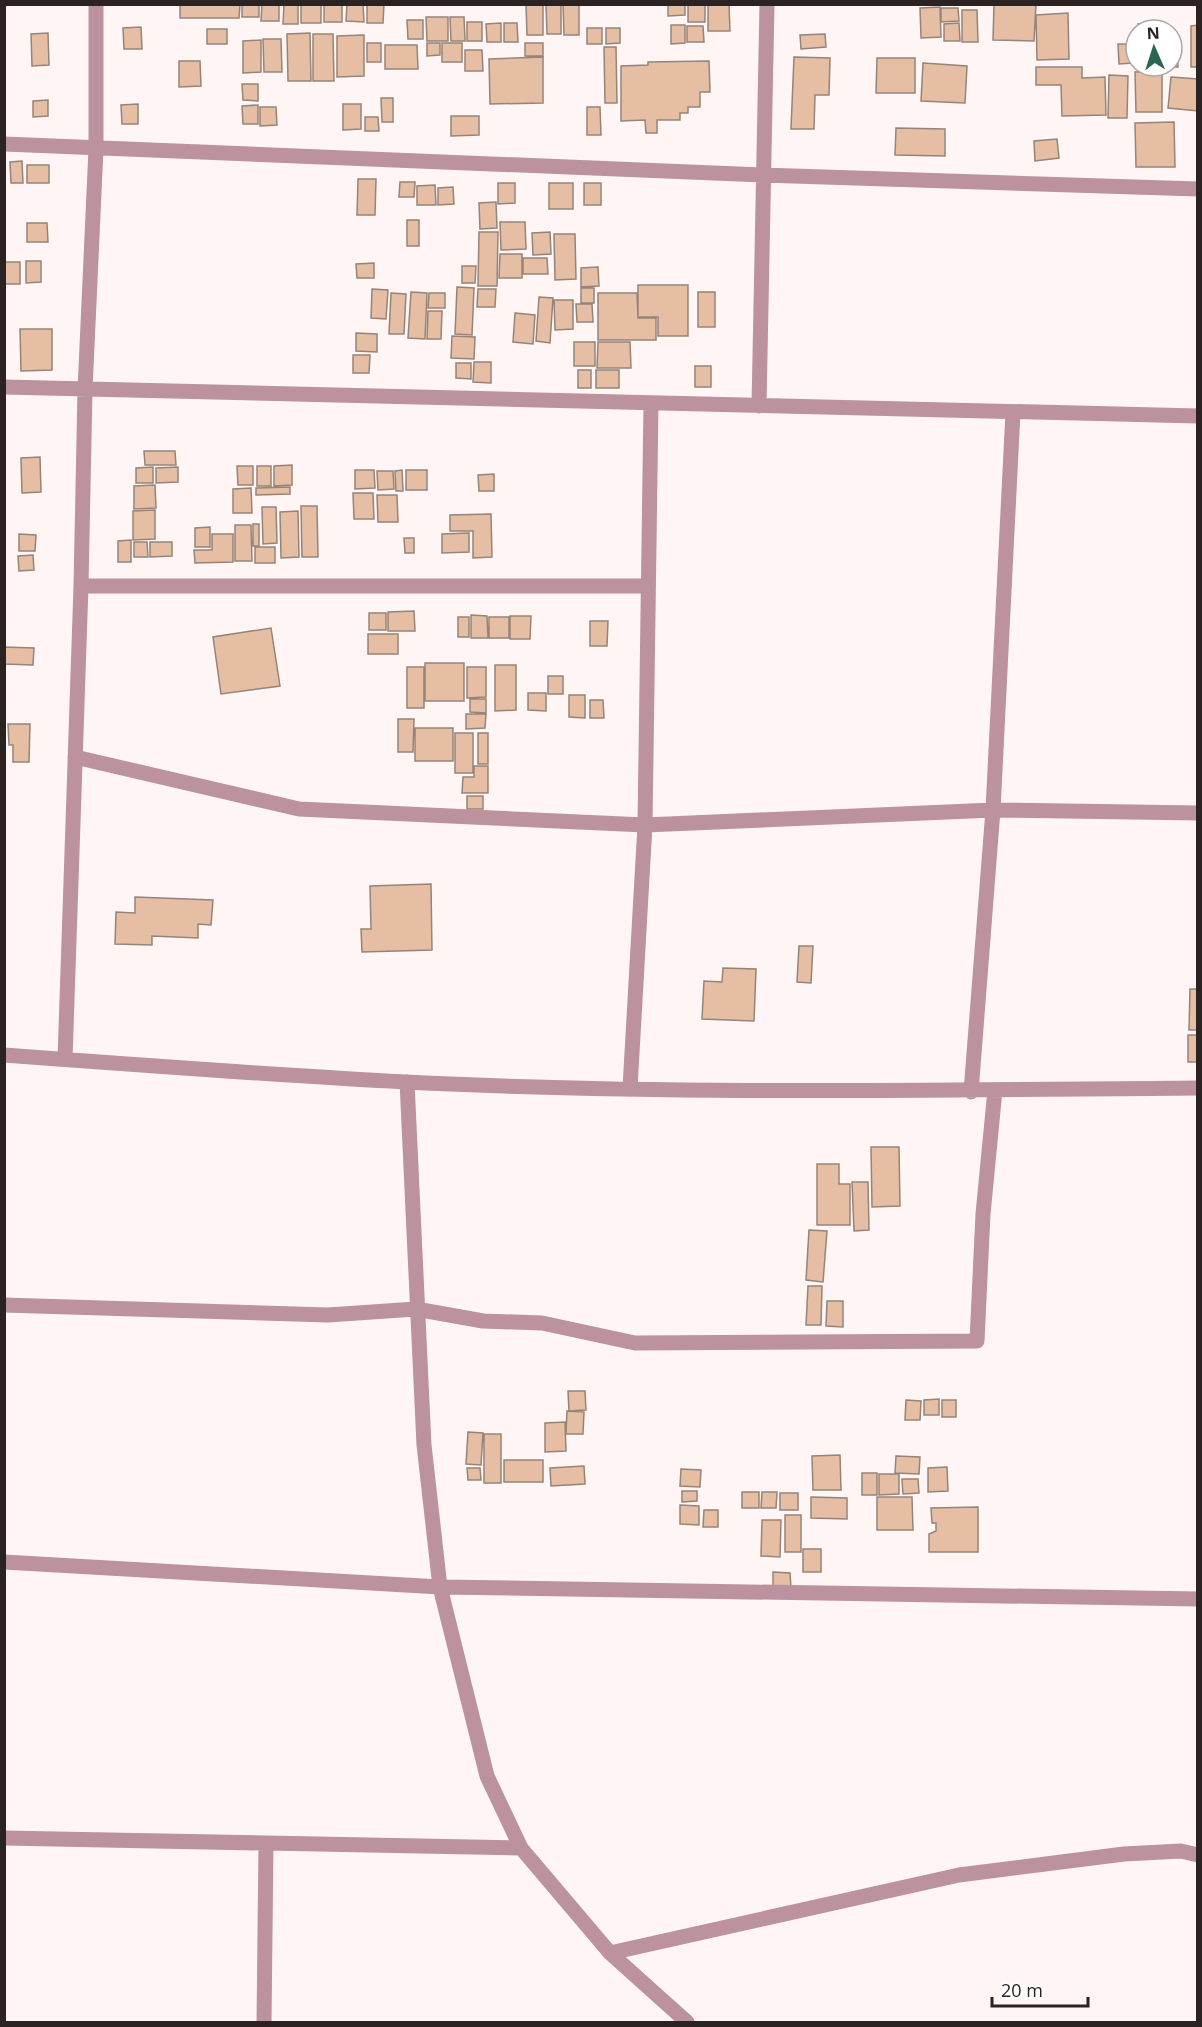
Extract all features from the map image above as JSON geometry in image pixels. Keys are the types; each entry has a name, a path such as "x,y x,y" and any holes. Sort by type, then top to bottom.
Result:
{"street":[{"path":"65,1059 81,586 85,390 96,149 96,4"},
{"path":"759,406 766,4"},
{"path":"4,144 762,175 1197,189"},
{"path":"4,387 1197,416"},
{"path":"630,1088 645,825 651,404"},
{"path":"971,1092 993,810 1013,412"},
{"path":"81,586 648,586"},
{"path":"75,757 299,809 645,825 993,810 1197,813"},
{"path":"4,1054 406,1082 630,1088 971,1092 1197,1088"},
{"path":"406,1082 424,1445 440,1587 487,1776 521,1848 610,1953 687,2022"},
{"path":"4,1305 328,1315 416,1309 483,1321 542,1323 635,1343 977,1341 982,1214 995,1090"},
{"path":"4,1562 440,1587 1197,1599"},
{"path":"4,1838 521,1848"},
{"path":"264,2022 266,1843"},
{"path":"610,1953 959,1875 1124,1854 1181,1851 1197,1855"}],"building":[{"path":"180,4 240,4 239,18 180,18"},
{"path":"242,4 259,4 259,17 242,17"},
{"path":"262,4 279,4 279,21 261,21"},
{"path":"284,4 298,4 298,24 283,24"},
{"path":"301,4 321,4 321,23 301,23"},
{"path":"324,4 342,4 342,22 324,22"},
{"path":"347,4 363,4 364,22 346,21"},
{"path":"367,4 384,4 383,23 367,23"},
{"path":"526,4 543,4 543,35 527,35"},
{"path":"546,4 561,4 561,34 547,34"},
{"path":"563,4 579,4 579,35 564,35"},
{"path":"668,4 685,4 685,15 668,16"},
{"path":"688,4 705,4 705,22 688,22"},
{"path":"994,4 1036,4 1034,41 993,40"},
{"path":"708,5 729,5 730,31 708,31"},
{"path":"940,7 941,37 921,38 920,8"},
{"path":"941,8 958,8 959,21 941,22"},
{"path":"962,10 977,10 978,42 962,42"},
{"path":"1068,13 1069,59 1037,60 1036,15"},
{"path":"426,17 448,17 448,41 427,41"},
{"path":"450,17 464,17 465,41 451,41"},
{"path":"407,20 423,20 423,39 408,39"},
{"path":"467,22 482,22 482,41 467,41"},
{"path":"501,23 501,42 487,42 486,24"},
{"path":"504,23 517,23 518,42 504,42"},
{"path":"959,23 960,41 944,41 944,24"},
{"path":"671,25 685,25 685,43 671,44"},
{"path":"1198,25 1198,67 1191,67 1191,26"},
{"path":"687,26 703,26 704,42 687,42"},
{"path":"141,27 142,49 124,49 123,28"},
{"path":"587,28 602,28 602,44 587,44"},
{"path":"606,28 620,28 620,43 606,44"},
{"path":"207,29 227,29 227,44 207,44"},
{"path":"48,33 49,65 32,66 31,34"},
{"path":"310,33 311,81 288,81 287,34"},
{"path":"313,34 333,34 334,81 313,81"},
{"path":"825,34 826,47 801,49 800,35"},
{"path":"364,35 364,76 337,77 337,36"},
{"path":"263,39 281,39 282,72 264,72"},
{"path":"261,40 261,72 243,73 243,41"},
{"path":"367,43 381,43 381,62 367,62"},
{"path":"427,43 440,43 440,55 427,56"},
{"path":"442,43 462,43 462,62 442,62"},
{"path":"525,43 543,43 543,56 525,56"},
{"path":"1118,44 1124,44 1124,64 1119,64"},
{"path":"385,45 417,45 418,69 385,69"},
{"path":"604,47 616,47 617,103 605,103"},
{"path":"465,50 482,50 483,71 465,71"},
{"path":"543,57 543,103 490,104 489,59"},
{"path":"794,57 830,58 829,95 815,95 814,129 791,129"},
{"path":"877,58 915,58 915,93 876,93"},
{"path":"179,61 200,61 201,86 179,87"},
{"path":"709,61 710,92 700,92 700,107 688,107 688,113 680,113 680,120 657,120 657,133 646,133 645,120 621,121 621,66 648,65 648,62"},
{"path":"923,63 967,66 965,103 921,101"},
{"path":"1036,67 1082,67 1082,78 1105,77 1106,115 1062,116 1061,85 1036,85"},
{"path":"1109,75 1124,76 1124,78 1128,78 1127,118 1108,118"},
{"path":"1135,78 1162,78 1162,112 1136,112"},
{"path":"1171,78 1198,79 1198,111 1168,108"},
{"path":"242,84 258,84 258,101 243,100"},
{"path":"381,98 393,98 393,122 382,122"},
{"path":"48,100 48,116 33,117 33,101"},
{"path":"138,104 138,124 122,124 121,105"},
{"path":"343,104 361,104 361,129 343,130"},
{"path":"258,105 258,124 243,124 242,106"},
{"path":"260,107 276,107 277,125 260,126"},
{"path":"587,107 600,107 601,135 587,135"},
{"path":"451,116 479,116 479,135 451,136"},
{"path":"365,117 378,117 379,131 365,131"},
{"path":"1174,122 1175,167 1136,167 1135,123"},
{"path":"896,128 945,129 945,156 895,155"},
{"path":"1057,139 1059,158 1035,161 1034,141"},
{"path":"22,161 23,183 11,183 10,162"},
{"path":"27,165 49,165 49,183 27,183"},
{"path":"358,179 376,179 375,215 357,215"},
{"path":"400,182 415,182 414,197 399,197"},
{"path":"498,183 515,183 515,203 498,204"},
{"path":"549,183 573,183 573,209 549,209"},
{"path":"584,183 601,183 601,205 584,205"},
{"path":"435,185 436,205 417,205 417,186"},
{"path":"453,187 454,204 438,205 438,188"},
{"path":"496,202 497,228 480,229 479,203"},
{"path":"407,220 419,220 419,246 407,246"},
{"path":"500,222 525,222 526,249 501,250"},
{"path":"27,223 47,223 48,242 27,242"},
{"path":"479,232 498,232 497,286 478,286"},
{"path":"550,232 551,254 533,255 532,233"},
{"path":"554,234 575,234 576,279 555,280"},
{"path":"500,254 522,254 522,278 499,278"},
{"path":"523,258 547,258 548,274 523,274"},
{"path":"26,261 41,261 41,282 26,283"},
{"path":"4,262 20,262 20,284 4,284"},
{"path":"374,263 374,278 357,278 356,264"},
{"path":"462,266 476,266 475,283 462,283"},
{"path":"598,267 599,286 581,287 581,268"},
{"path":"638,285 688,285 688,336 658,336 658,317 638,317"},
{"path":"457,287 474,288 472,335 455,334"},
{"path":"581,288 594,288 594,303 581,303"},
{"path":"372,289 388,290 386,319 371,318"},
{"path":"478,289 496,289 495,307 477,307"},
{"path":"411,292 427,293 425,339 408,338"},
{"path":"698,292 715,292 715,327 698,327"},
{"path":"391,293 406,294 404,334 389,334"},
{"path":"429,293 445,293 445,308 428,308"},
{"path":"598,293 637,293 638,318 656,318 656,340 598,340"},
{"path":"539,297 553,298 550,343 536,341"},
{"path":"554,300 573,300 573,329 555,330"},
{"path":"576,304 592,304 593,322 577,322"},
{"path":"428,311 442,311 441,339 427,339"},
{"path":"515,313 535,315 533,344 513,342"},
{"path":"20,329 52,329 52,370 21,371"},
{"path":"356,333 377,334 377,352 356,351"},
{"path":"452,336 475,337 474,359 451,358"},
{"path":"574,342 595,342 595,366 574,366"},
{"path":"598,342 630,342 631,368 597,368"},
{"path":"353,355 370,355 369,373 353,373"},
{"path":"474,362 491,362 491,383 473,382"},
{"path":"456,363 471,363 471,379 456,378"},
{"path":"695,366 711,366 711,387 695,387"},
{"path":"578,370 591,370 591,388 578,388"},
{"path":"596,370 619,370 619,388 596,388"},
{"path":"144,451 175,451 176,465 145,465"},
{"path":"40,457 41,492 22,493 21,458"},
{"path":"292,465 292,485 274,486 274,466"},
{"path":"237,466 253,466 253,485 238,485"},
{"path":"257,466 271,466 271,486 257,486"},
{"path":"153,467 153,483 136,483 136,468"},
{"path":"178,467 178,482 156,483 156,468"},
{"path":"355,470 374,470 375,488 355,489"},
{"path":"402,470 403,491 396,491 395,471"},
{"path":"406,470 427,470 427,490 406,490"},
{"path":"377,471 393,471 394,489 378,490"},
{"path":"494,474 494,491 479,491 478,475"},
{"path":"155,485 156,508 134,509 134,486"},
{"path":"290,487 290,494 256,495 256,488"},
{"path":"251,488 252,513 233,513 233,489"},
{"path":"353,493 373,493 374,519 354,519"},
{"path":"377,495 397,495 398,522 378,522"},
{"path":"301,506 317,506 318,557 302,557"},
{"path":"262,507 276,507 277,543 263,544"},
{"path":"155,510 155,539 133,540 133,511"},
{"path":"298,511 299,557 281,558 280,512"},
{"path":"491,514 492,557 473,558 473,531 450,531 450,515"},
{"path":"253,524 259,524 259,546 253,546"},
{"path":"235,525 251,525 252,561 235,561"},
{"path":"210,527 210,547 195,547 195,528"},
{"path":"469,533 469,552 442,553 442,534"},
{"path":"19,534 36,535 35,551 19,551"},
{"path":"212,534 233,534 233,562 195,563 194,550 212,550"},
{"path":"404,538 414,538 414,553 405,553"},
{"path":"131,540 131,562 118,562 118,541"},
{"path":"134,542 147,542 148,557 134,557"},
{"path":"150,542 172,542 172,556 150,557"},
{"path":"255,547 275,547 275,563 255,563"},
{"path":"33,555 34,570 19,571 18,556"},
{"path":"414,611 415,631 388,631 388,612"},
{"path":"369,613 386,613 386,630 369,630"},
{"path":"471,615 487,616 488,638 471,638"},
{"path":"510,616 531,616 530,639 510,639"},
{"path":"458,617 469,617 469,637 458,637"},
{"path":"489,617 509,617 509,638 489,638"},
{"path":"590,621 608,621 607,646 590,646"},
{"path":"271,628 280,686 221,694 213,637"},
{"path":"368,634 398,634 398,654 368,654"},
{"path":"4,647 34,648 33,665 4,664"},
{"path":"425,663 464,663 464,701 425,701"},
{"path":"495,665 516,665 516,710 495,711"},
{"path":"407,667 424,667 424,708 407,708"},
{"path":"467,667 486,667 486,697 467,698"},
{"path":"548,676 563,676 563,694 548,694"},
{"path":"528,693 546,693 546,711 528,710"},
{"path":"569,695 585,695 585,718 569,717"},
{"path":"470,699 486,699 486,713 470,712"},
{"path":"590,700 603,700 604,718 590,718"},
{"path":"466,714 486,714 485,728 466,729"},
{"path":"398,719 414,719 413,752 398,752"},
{"path":"8,724 30,724 29,762 13,762 13,745 9,745"},
{"path":"415,728 453,728 453,761 415,761"},
{"path":"455,733 473,733 473,773 455,773"},
{"path":"478,733 488,733 488,764 478,764"},
{"path":"474,766 488,766 488,793 462,793 463,777 474,777"},
{"path":"467,796 483,796 483,809 467,809"},
{"path":"431,884 432,950 362,952 361,929 371,929 370,886"},
{"path":"135,897 213,900 211,925 198,924 198,938 152,936 152,945 115,944 116,912 135,913"},
{"path":"799,946 813,946 811,983 797,982"},
{"path":"723,968 756,969 754,1021 702,1019 704,981 722,982"},
{"path":"1190,989 1198,989 1198,1030 1189,1030"},
{"path":"1188,1035 1198,1035 1198,1062 1188,1062"},
{"path":"871,1147 899,1147 900,1206 872,1207"},
{"path":"817,1164 839,1164 839,1184 850,1184 850,1225 817,1225"},
{"path":"852,1182 868,1182 869,1230 854,1231"},
{"path":"809,1230 827,1231 823,1282 806,1280"},
{"path":"808,1286 822,1286 821,1325 806,1325"},
{"path":"827,1301 843,1301 843,1327 826,1326"},
{"path":"568,1391 585,1391 586,1410 569,1411"},
{"path":"939,1399 939,1415 924,1415 924,1400"},
{"path":"906,1400 921,1401 920,1420 905,1420"},
{"path":"942,1400 956,1400 956,1417 942,1417"},
{"path":"567,1411 584,1412 583,1434 566,1434"},
{"path":"565,1422 566,1451 545,1452 545,1423"},
{"path":"468,1432 483,1433 481,1465 466,1464"},
{"path":"484,1434 501,1434 501,1483 484,1483"},
{"path":"840,1455 841,1490 813,1490 812,1456"},
{"path":"896,1456 920,1457 919,1474 895,1473"},
{"path":"504,1460 543,1460 543,1482 504,1482"},
{"path":"584,1466 585,1484 551,1486 550,1468"},
{"path":"947,1467 948,1491 928,1492 928,1468"},
{"path":"467,1468 480,1468 481,1480 468,1480"},
{"path":"681,1469 701,1470 700,1487 680,1486"},
{"path":"862,1473 877,1473 877,1495 862,1495"},
{"path":"879,1474 899,1474 899,1494 879,1495"},
{"path":"902,1479 918,1479 919,1493 903,1494"},
{"path":"682,1491 697,1491 697,1501 682,1502"},
{"path":"742,1492 759,1492 759,1508 742,1508"},
{"path":"762,1492 777,1492 776,1508 761,1508"},
{"path":"780,1493 798,1493 798,1510 780,1510"},
{"path":"811,1497 847,1498 847,1519 811,1518"},
{"path":"877,1497 912,1497 913,1530 877,1530"},
{"path":"680,1505 699,1506 699,1525 680,1524"},
{"path":"978,1507 978,1552 929,1552 929,1534 936,1531 936,1523 932,1523 931,1508"},
{"path":"704,1510 718,1510 718,1527 703,1527"},
{"path":"785,1515 801,1515 801,1552 785,1552"},
{"path":"762,1520 781,1520 780,1557 761,1556"},
{"path":"803,1549 821,1549 821,1572 803,1572"},
{"path":"773,1572 790,1573 791,1588 773,1588"}]}
